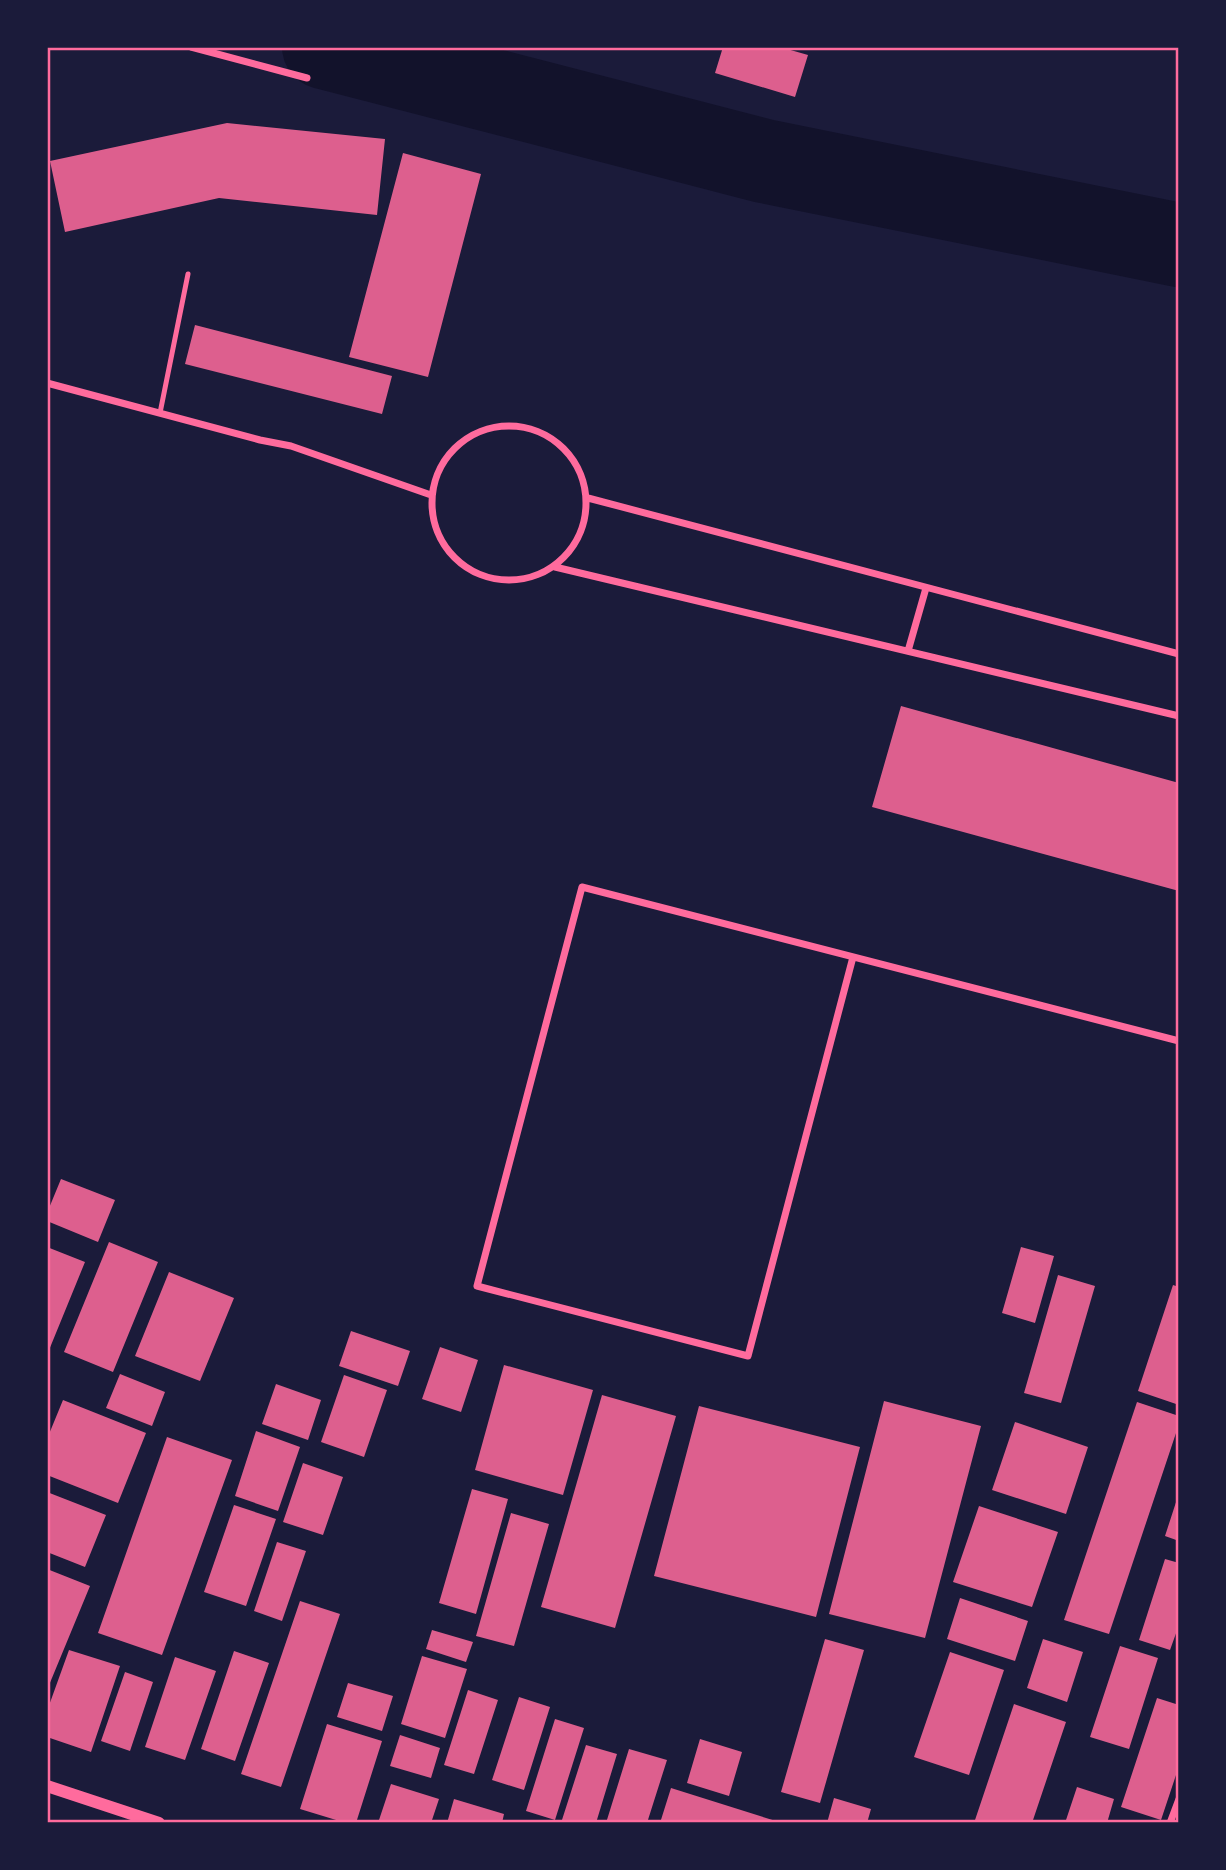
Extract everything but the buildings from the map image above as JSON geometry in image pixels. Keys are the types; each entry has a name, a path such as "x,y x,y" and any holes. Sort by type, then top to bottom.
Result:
{"street":[{"path":"191,47 307,78"},
{"path":"47,383 291,446 431,495"},
{"path":"511,425 548,435 577,461 588,498 581,537 555,567 522,580 486,578 455,560 435,531 431,495 444,459 473,434 511,425"},
{"path":"588,498 1179,654"},
{"path":"555,567 1179,716"},
{"path":"908,652 926,588"},
{"path":"853,957 748,1356 477,1286 582,887 1179,1041"},
{"path":"47,1786 159,1823"},
{"path":"1170,1823 1179,1799"}],"lane":[{"path":"160,413 188,274"}],"waterway":[{"path":"324,47 764,161 1179,245"}]}
